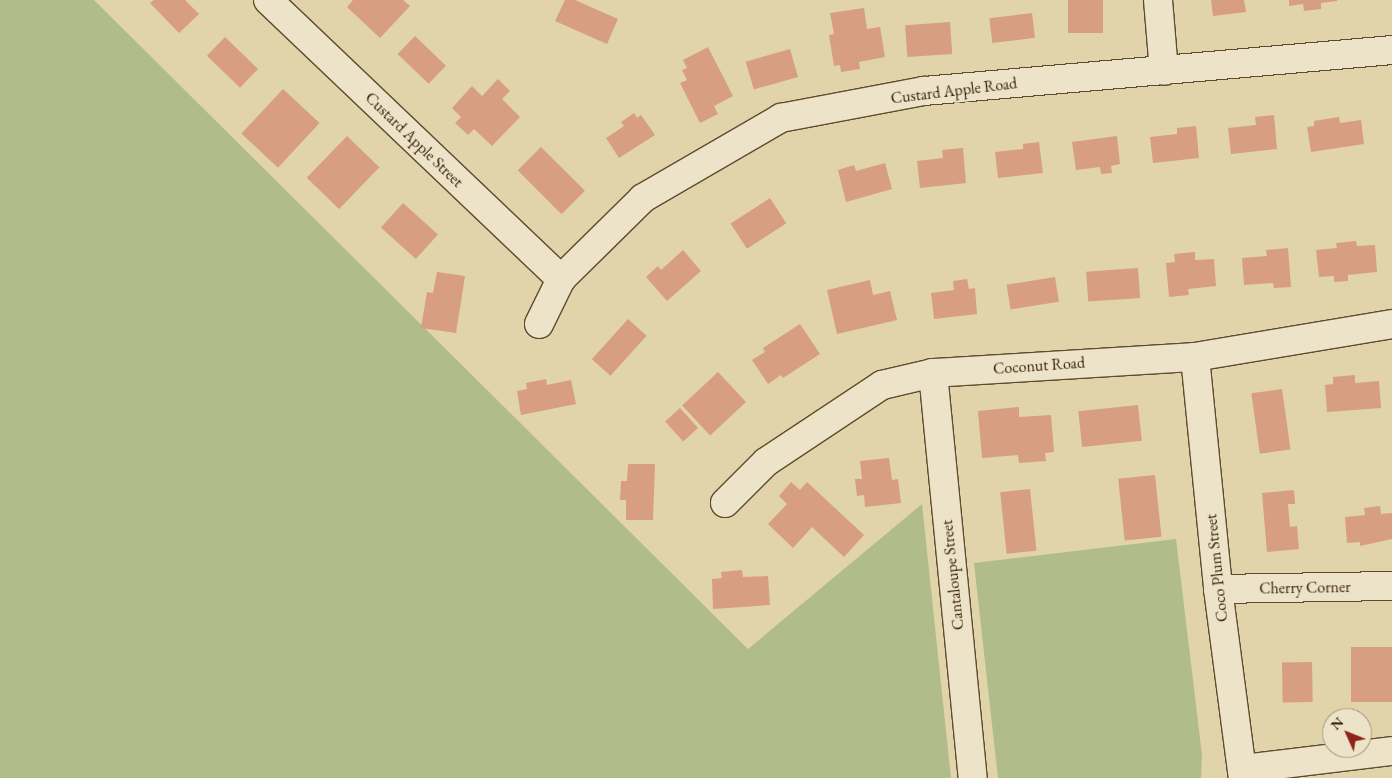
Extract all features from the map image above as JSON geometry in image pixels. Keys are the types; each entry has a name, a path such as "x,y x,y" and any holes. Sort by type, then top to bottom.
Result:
{"street":[{"name":"Custard Apple Street","path":"268,0 561,279"},
{"path":"1158,0 1164,71"},
{"name":"Custard Apple Road","path":"539,324 561,279 643,198 781,118 924,91 1392,50"},
{"name":"Coconut Road","path":"725,503 766,462 882,385 933,373 1195,357 1392,324"},
{"name":"Coco Plum Street","path":"1195,357 1218,589 1243,774"},
{"name":"Cantaloupe Street","path":"933,373 974,778"},
{"name":"Cherry Corner","path":"1218,589 1392,586"},
{"path":"1243,774 1392,751"}],"green space":[{"path":"0,0 94,0 748,649 922,504 951,778 0,778"},
{"path":"1176,539 1202,755 1201,778 998,778 974,563"}],"building":[{"path":"154,0 185,0 199,14 179,33 150,3"},
{"path":"353,0 403,0 410,6 380,38 347,7"},
{"path":"565,0 575,0 618,19 607,44 555,21"},
{"path":"1068,0 1103,0 1103,33 1068,33"},
{"path":"1211,0 1244,0 1246,12 1213,16"},
{"path":"1289,0 1337,1 1321,3 1321,9 1304,11 1303,4 1289,6"},
{"path":"864,8 867,29 880,27 885,57 859,62 860,69 841,72 840,65 834,66 829,35 834,34 830,13"},
{"path":"1032,13 1035,38 992,43 989,18"},
{"path":"950,22 952,54 907,57 905,25"},
{"path":"415,36 446,66 429,84 398,54"},
{"path":"225,37 258,69 240,88 207,56"},
{"path":"708,47 733,96 714,106 718,114 700,123 680,83 687,80 682,70 687,68 683,60"},
{"path":"790,49 798,77 754,90 746,62"},
{"path":"498,79 510,91 502,99 520,117 492,146 474,129 468,135 455,123 461,117 452,108 472,86 482,96"},
{"path":"283,89 320,123 278,168 241,134"},
{"path":"634,113 637,118 641,115 655,135 619,158 606,138 624,126 621,122"},
{"path":"1274,115 1277,149 1231,154 1228,128 1256,125 1255,117"},
{"path":"1339,117 1340,123 1361,120 1364,144 1311,152 1307,127 1314,126 1314,121"},
{"path":"1196,126 1199,158 1153,163 1150,137 1177,134 1177,128"},
{"path":"347,136 379,167 339,209 307,178"},
{"path":"1117,136 1120,164 1111,166 1112,173 1101,174 1100,167 1076,170 1072,142"},
{"path":"1039,142 1043,173 998,178 995,152 1023,149 1023,144"},
{"path":"541,147 585,191 562,214 518,170"},
{"path":"963,148 966,183 920,188 917,161 943,158 942,150"},
{"path":"885,163 892,189 846,202 838,170 854,165 856,171"},
{"path":"770,198 786,223 747,249 731,224"},
{"path":"403,203 438,234 416,259 381,228"},
{"path":"1356,241 1357,246 1375,245 1377,272 1348,275 1348,281 1334,282 1334,276 1319,277 1316,250 1337,248 1336,243"},
{"path":"1288,248 1291,287 1274,288 1273,283 1244,285 1242,258 1267,256 1266,250"},
{"path":"683,250 701,271 667,301 646,277 658,266 661,270"},
{"path":"1195,252 1195,260 1214,259 1216,286 1188,289 1189,295 1169,297 1166,263 1175,262 1174,254"},
{"path":"1138,268 1140,298 1088,302 1086,272"},
{"path":"437,272 465,276 456,333 421,328 427,292 433,293"},
{"path":"1055,277 1059,302 1011,309 1007,285"},
{"path":"967,279 969,289 975,288 977,314 934,319 931,293 954,290 953,281"},
{"path":"870,280 873,295 890,291 897,320 837,334 827,290"},
{"path":"628,319 647,336 610,376 592,359"},
{"path":"800,324 820,354 783,378 781,375 768,384 752,360 765,352 763,348"},
{"path":"718,372 746,402 710,435 682,405"},
{"path":"1355,375 1355,383 1379,381 1381,408 1327,412 1325,385 1333,384 1333,377"},
{"path":"546,379 547,385 571,380 576,404 521,415 517,391 527,389 526,383"},
{"path":"1282,389 1290,449 1260,454 1251,393"},
{"path":"1138,405 1142,441 1082,447 1078,411"},
{"path":"1019,407 1019,417 1051,415 1054,452 1045,453 1046,461 1019,463 1018,455 982,458 978,411"},
{"path":"680,408 698,428 683,441 665,421"},
{"path":"889,458 892,480 898,479 901,503 865,507 864,495 857,496 855,479 862,479 860,461"},
{"path":"628,464 655,464 653,520 626,520 626,500 620,500 621,481 627,481"},
{"path":"1155,475 1161,537 1125,541 1118,479"},
{"path":"791,482 800,490 807,482 864,535 844,557 812,527 793,548 768,524 787,504 779,496"},
{"path":"1030,489 1036,551 1007,554 1000,492"},
{"path":"1294,490 1295,504 1288,504 1290,527 1297,526 1299,549 1267,552 1262,493"},
{"path":"1380,506 1381,514 1392,513 1392,539 1360,546 1360,542 1347,543 1345,517 1365,515 1364,508"},
{"path":"742,570 743,577 768,576 770,605 713,609 712,579 722,578 721,572"},
{"path":"1351,647 1392,647 1392,702 1351,702"},
{"path":"1312,662 1313,702 1283,703 1282,663"}]}
